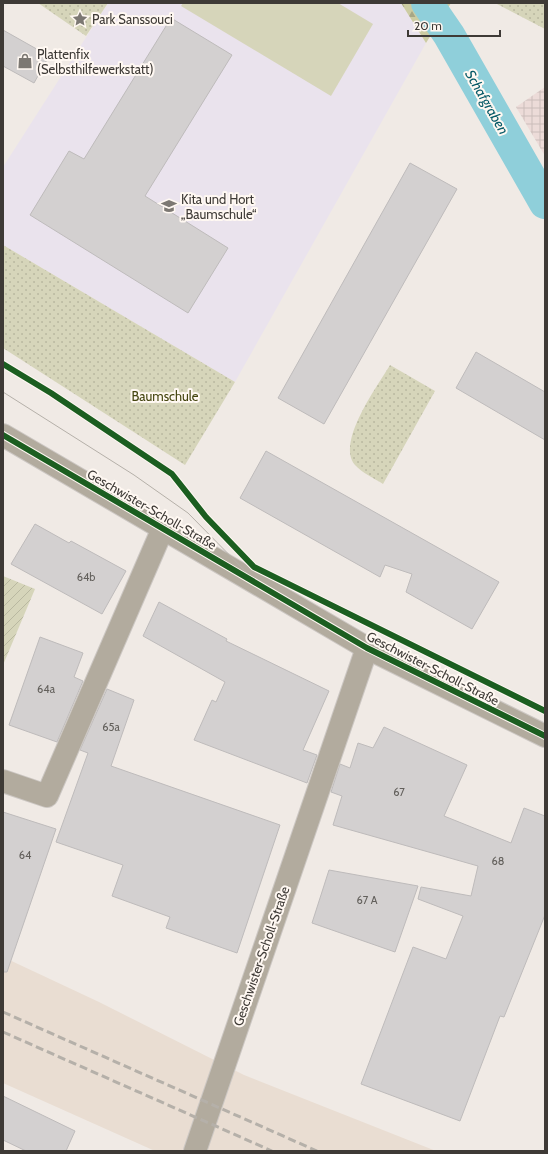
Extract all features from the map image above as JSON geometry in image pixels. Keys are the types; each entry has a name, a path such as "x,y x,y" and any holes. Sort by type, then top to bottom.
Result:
{"street":[{"name":"Geschwister-Scholl-Straße","path":"3,434 367,648 545,736"},
{"name":"Geschwister-Scholl-Straße","path":"3,781 47,796 163,528"},
{"name":"Geschwister-Scholl-Straße","path":"195,1151 367,648"}],"shaded area":[{"name":"Kita und Hort „Baumschule“","path":"108,3 401,3 426,43 235,382 3,245 3,167"},
{"path":"545,87 545,156 516,107"},
{"path":"3,957 99,1002 244,1075 436,1151 155,1151 3,1083"}],"green space":[{"name":"Park Sanssouci","path":"38,3 108,3 86,36"},
{"path":"183,3 338,3 373,24 331,96 181,6"},
{"path":"401,3 451,3 426,43"},
{"path":"495,3 545,3 545,29"},
{"name":"Baumschule","path":"3,245 235,382 185,465 3,348"},
{"path":"390,365 435,391 383,484 355,465 351,455 351,443 354,429 360,415"},
{"path":"3,576 35,589 3,665"}],"building":[{"path":"171,18 232,55 145,196 228,248 188,313 30,215 69,151 84,159"},
{"name":"Plattenfix (Selbsthilfewerkstatt)","path":"3,30 49,56 34,83 3,66"},
{"path":"410,163 457,189 324,424 278,398"},
{"path":"476,352 545,392 545,440 456,388"},
{"path":"266,451 499,582 472,629 406,592 412,574 385,565 380,577 240,498"},
{"path":"35,524 69,543 71,541 126,571 102,614 11,564"},
{"path":"159,602 227,639 226,641 329,691 303,750 317,755 307,783 194,740 212,700 216,702 225,682 143,636"},
{"path":"40,637 83,653 74,677 83,681 57,742 9,725"},
{"path":"107,689 134,700 111,766 280,825 237,953 166,928 170,917 112,896 123,865 56,842 88,753 80,750"},
{"path":"384,727 467,765 444,816 511,843 524,808 545,816 545,915 504,1017 500,1016 460,1121 361,1084 413,947 446,959 463,916 418,899 421,887 471,896 478,866 333,825 342,796 331,792 340,764 350,768 358,743 373,748"},
{"path":"3,812 56,829 7,972 3,972"},
{"path":"329,870 418,886 395,952 312,923"},
{"path":"3,1096 75,1131 66,1151 26,1151 3,1140"}],"waterway":[{"name":"Schafgraben","path":"427,3 449,35 545,203"}],"tram line":[{"path":"3,392 134,475 188,513 256,582 367,648 545,736"},
{"path":"3,435 246,576"}],"railway":[{"path":"3,1012 317,1151"},
{"path":"3,1032 272,1151"}],"cycle path":[{"path":"3,364 51,393 172,474 206,517 254,567 545,711"},
{"path":"3,435 367,648 545,736"}],"place":[{"name":"Park Sanssouci","path":"80,19"},
{"name":"Plattenfix (Selbsthilfewerkstatt)","path":"25,61"},
{"name":"Kita und Hort „Baumschule“","path":"169,206"}]}
